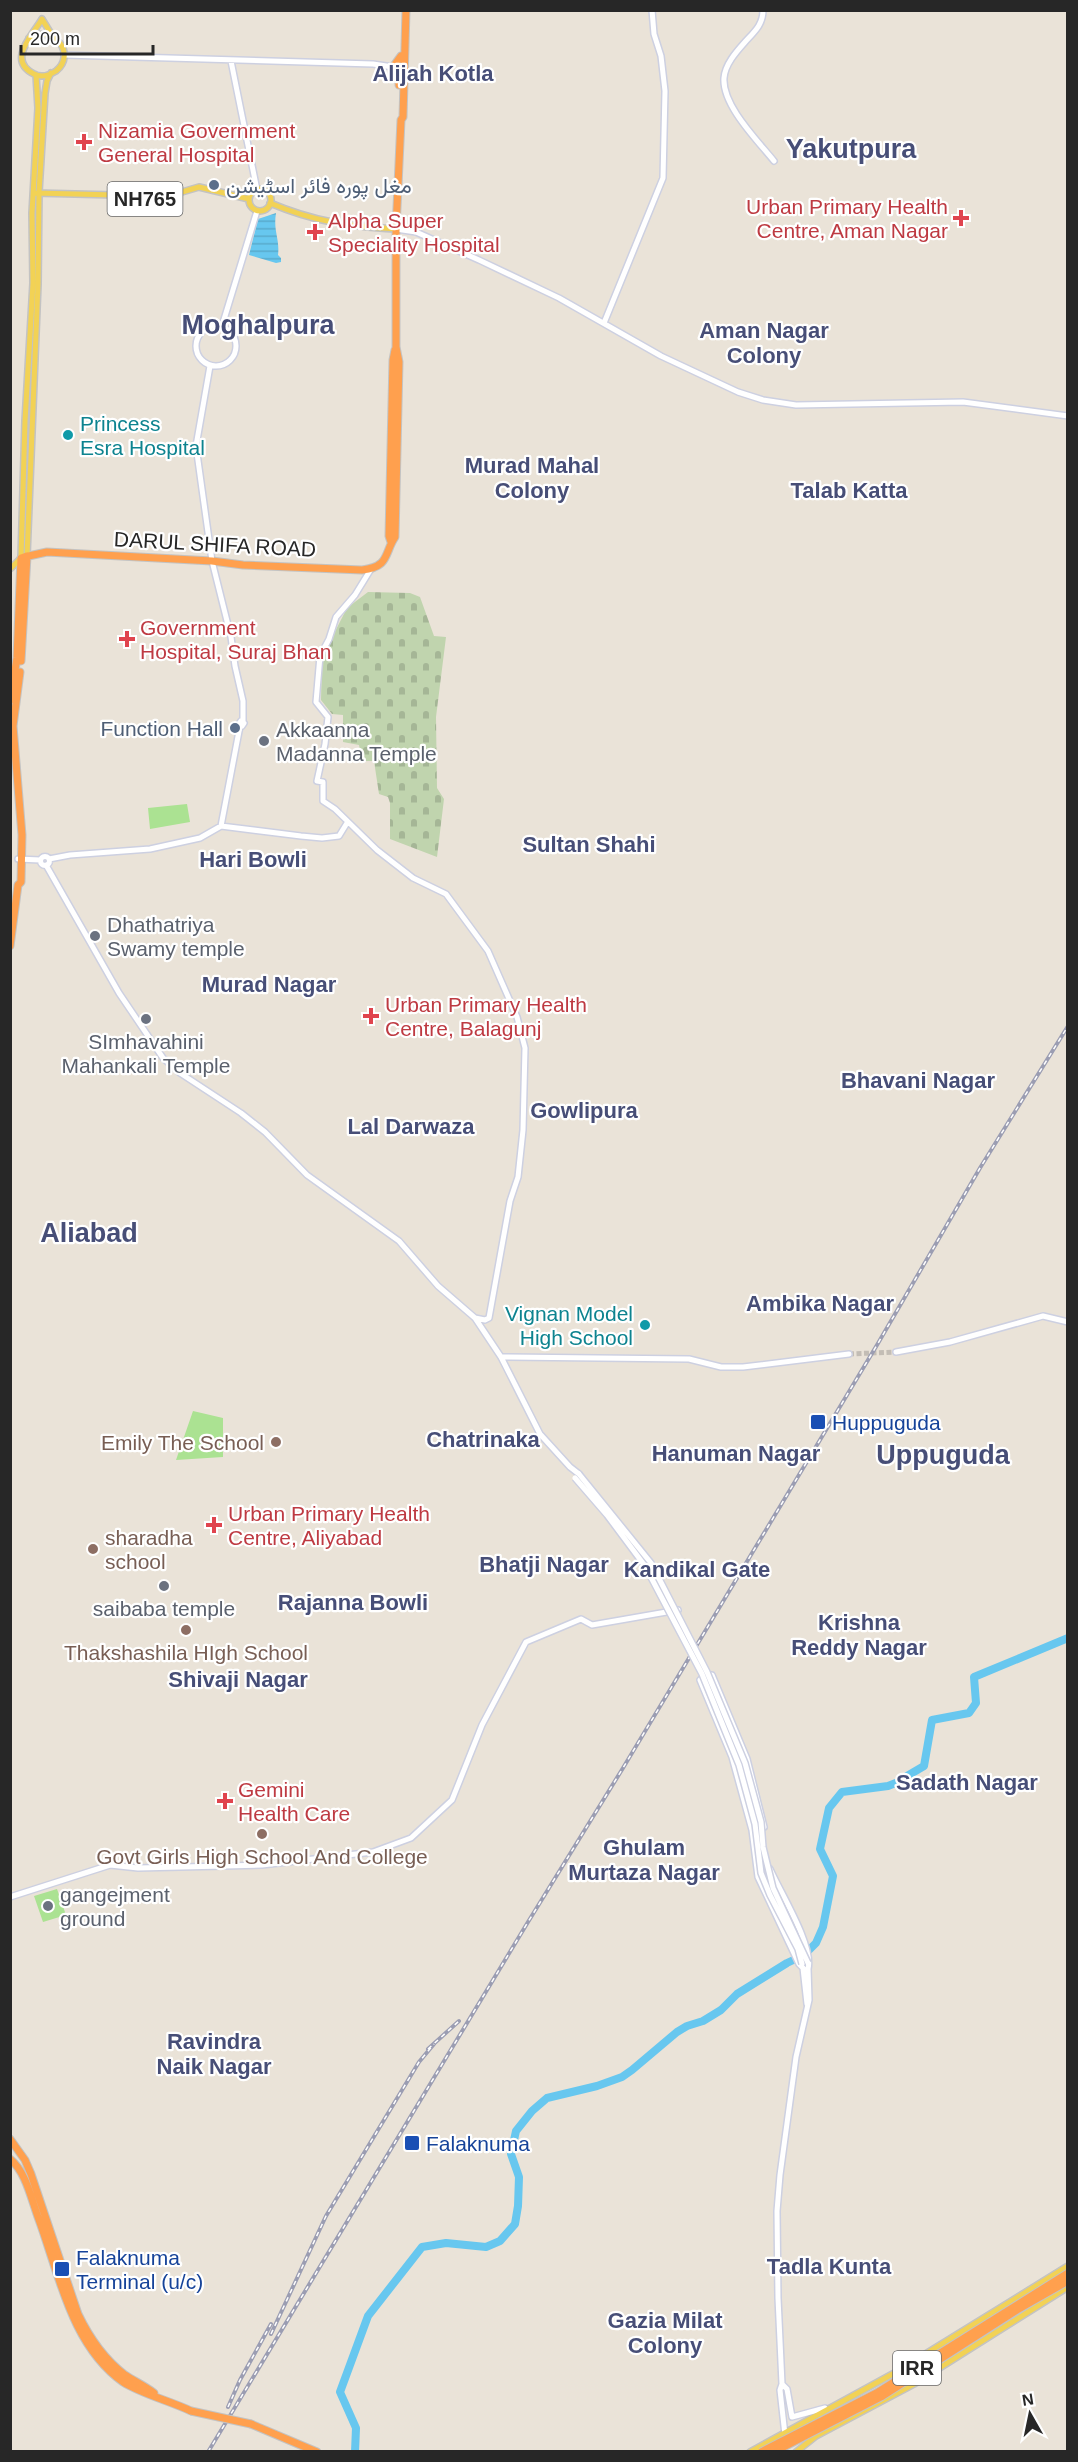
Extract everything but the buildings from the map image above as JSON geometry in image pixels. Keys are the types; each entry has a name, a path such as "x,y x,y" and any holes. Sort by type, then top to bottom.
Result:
{"highway":[{"path":"401,120 403,117 406,10"},
{"path":"371,569 385,559 391,548 389,536 392,520 396,375 396,229 401,120 399,79 395,65 404,52"},
{"name":"DARUL SHIFA ROAD","path":"24,557 47,552 212,561 243,565 371,569"},
{"path":"10,700 17,658 24,557"},
{"path":"10,946 18,885 21,882 13,726 22,657 24,557"},
{"path":"10,759 20,859"},
{"path":"10,2139 19,2150 31,2174 78,2314 100,2355"},
{"path":"10,2159 22,2175 53,2256 71,2315 86,2343 126,2375 159,2397 191,2411 251,2424 317,2451"},
{"name":"IRR","path":"761,2451 878,2392 1068,2273"},
{"name":"IRR","path":"774,2451 881,2397 1017,2310 1068,2281"}],"main road":[{"path":"42,19 60,43 64,55 58,69 51,73 36,75 26,68 22,62 24,44 29,38 42,19"},
{"path":"29,38 40,34 53,36"},
{"path":"36,193 45,93 51,73"},
{"path":"12,566 24,557 25,421 36,193 38,108 36,75"},
{"name":"NH765","path":"36,193 116,195 158,199 199,187 249,199"},
{"path":"257,190 269,194 270,203 267,209 257,211 251,207 249,199 253,191 257,190"},
{"path":"270,203 323,221 348,226 396,229"},
{"name":"IRR","path":"750,2451 924,2356 1068,2266"},
{"name":"IRR","path":"796,2451 816,2436 914,2384 1068,2287"},
{"path":"847,2399 856,2415"}],"street":[{"path":"604,323 662,183 665,91 661,56 654,34 652,10"},
{"path":"763,10 760,26 733,56 724,76 726,93 735,109 774,161"},
{"path":"64,55 395,65"},
{"path":"231,61 257,190"},
{"path":"222,326 257,211"},
{"path":"396,229 416,232 479,260 604,323 661,356 738,392 763,400 796,405 963,402 1068,416"},
{"path":"222,326 236,339 236,352 227,363 210,366 197,354 197,338 205,329 222,326"},
{"path":"210,366 196,446 212,561 231,637 243,701 242,724 221,826"},
{"path":"371,569 355,596 336,617 329,639 320,656 316,702 328,717 325,744 316,781 323,783 323,801 335,808 347,823 413,878 446,894 473,927 492,960 517,1017 525,1048 523,1130 518,1177 510,1201 489,1318 485,1320 475,1318"},
{"path":"20,859 40,860 42,864 70,855 150,849 200,838 221,826 322,838 339,836 347,823"},
{"path":"47,862 119,993 163,1058 265,1132 307,1175 399,1241 438,1286 475,1318 501,1357 540,1434 570,1467 645,1566 702,1674 739,1765 755,1824 761,1873 805,1965"},
{"path":"896,1352 950,1342 1043,1316 1068,1322"},
{"path":"501,1357 689,1359 721,1366 743,1367 849,1354"},
{"path":"10,1897 110,1865 138,1868 262,1865 373,1852 411,1838 452,1800 482,1725 526,1642 581,1619 592,1625 678,1610"},
{"path":"787,2451 780,2390 782,2384 777,2211 796,2057 807,2004 805,1945 802,1932 770,1870 763,1820 747,1760 712,1675 705,1675 700,1680 732,1757 749,1818 758,1877 793,1951 805,1965"},
{"path":"782,2384 787,2389 792,2417 821,2411 840,2400 847,2399"}],"green space":[{"path":"368,592 410,593 420,597 434,636 446,637 436,717 437,788 444,799 437,857 390,839 390,803 388,797 379,794 374,761 362,761 359,745 343,742 343,715 332,714 321,700 322,657 347,608"},
{"path":"187,804 190,822 150,829 148,808"},
{"path":"193,1411 223,1418 223,1457 176,1460"},
{"path":"57,1889 66,1915 43,1922 34,1896"}],"water":[{"path":"276,213 278,255 281,262 276,263 249,255 258,219"}],"waterway":[{"path":"355,2452 356,2428 340,2392 368,2316 422,2247 446,2243 486,2247 500,2241 515,2224 519,2177 511,2154 516,2131 532,2111 547,2098 597,2086 622,2077 677,2032 703,2021 721,2010 737,1994 804,1955 816,1943 823,1927 833,1876 820,1849 829,1808 842,1792 888,1786 906,1779 907,1776 924,1766 932,1720 969,1713 976,1703 974,1677 1068,1638"}],"tunnel":[{"path":"849,1354 896,1352"}],"railway":[{"path":"208,2452 623,1768 877,1345 980,1168 1068,1026"},
{"path":"428,2049 459,2021"},
{"path":"271,2334 326,2216 419,2062 434,2044"},
{"path":"228,2407 271,2324"}],"place":[{"name":"Nizamia Government General Hospital","path":"84,142"},
{"name":"مغل پورہ فائر اسٹیشن","path":"214,185"},
{"name":"Urban Primary Health Centre, Aman Nagar","path":"961,218"},
{"name":"Alpha Super Speciality Hospital","path":"315,232"},
{"name":"Princess Esra Hospital","path":"68,435"},
{"name":"Government Hospital, Suraj Bhan","path":"127,639"},
{"name":"Function Hall","path":"235,728"},
{"name":"Akkaanna Madanna Temple","path":"264,741"},
{"name":"Dhathatriya Swamy temple","path":"95,936"},
{"name":"Urban Primary Health Centre, Balagunj","path":"371,1016"},
{"name":"SImhavahini Mahankali Temple","path":"146,1019"},
{"name":"Vignan Model High School","path":"645,1325"},
{"name":"Huppuguda","path":"818,1422"},
{"name":"Emily The School","path":"276,1442"},
{"name":"Urban Primary Health Centre, Aliyabad","path":"214,1525"},
{"name":"sharadha school","path":"93,1549"},
{"name":"saibaba temple","path":"164,1586"},
{"name":"Thakshashila HIgh School","path":"186,1630"},
{"name":"Gemini Health Care","path":"225,1801"},
{"name":"Govt Girls High School And College","path":"262,1834"},
{"name":"gangejment ground","path":"48,1906"},
{"name":"Falaknuma","path":"412,2143"},
{"name":"Falaknuma Terminal (u/c)","path":"62,2269"}],"district":[{"name":"Alijah Kotla","path":"433,73"},
{"name":"Yakutpura","path":"851,149"},
{"name":"Moghalpura","path":"258,325"},
{"name":"Aman Nagar Colony","path":"764,342"},
{"name":"Murad Mahal Colony","path":"532,478"},
{"name":"Talab Katta","path":"849,490"},
{"name":"Sultan Shahi","path":"589,844"},
{"name":"Hari Bowli","path":"253,859"},
{"name":"Murad Nagar","path":"269,984"},
{"name":"Bhavani Nagar","path":"918,1080"},
{"name":"Gowlipura","path":"584,1110"},
{"name":"Lal Darwaza","path":"411,1126"},
{"name":"Aliabad","path":"89,1233"},
{"name":"Ambika Nagar","path":"820,1303"},
{"name":"Chatrinaka","path":"483,1439"},
{"name":"Hanuman Nagar","path":"736,1453"},
{"name":"Uppuguda","path":"943,1455"},
{"name":"Bhatji Nagar","path":"544,1564"},
{"name":"Kandikal Gate","path":"697,1569"},
{"name":"Rajanna Bowli","path":"353,1602"},
{"name":"Krishna Reddy Nagar","path":"859,1634"},
{"name":"Shivaji Nagar","path":"238,1679"},
{"name":"Sadath Nagar","path":"967,1782"},
{"name":"Ghulam Murtaza Nagar","path":"644,1860"},
{"name":"Ravindra Naik Nagar","path":"214,2054"},
{"name":"Tadla Kunta","path":"829,2266"},
{"name":"Gazia Milat Colony","path":"665,2332"}]}
